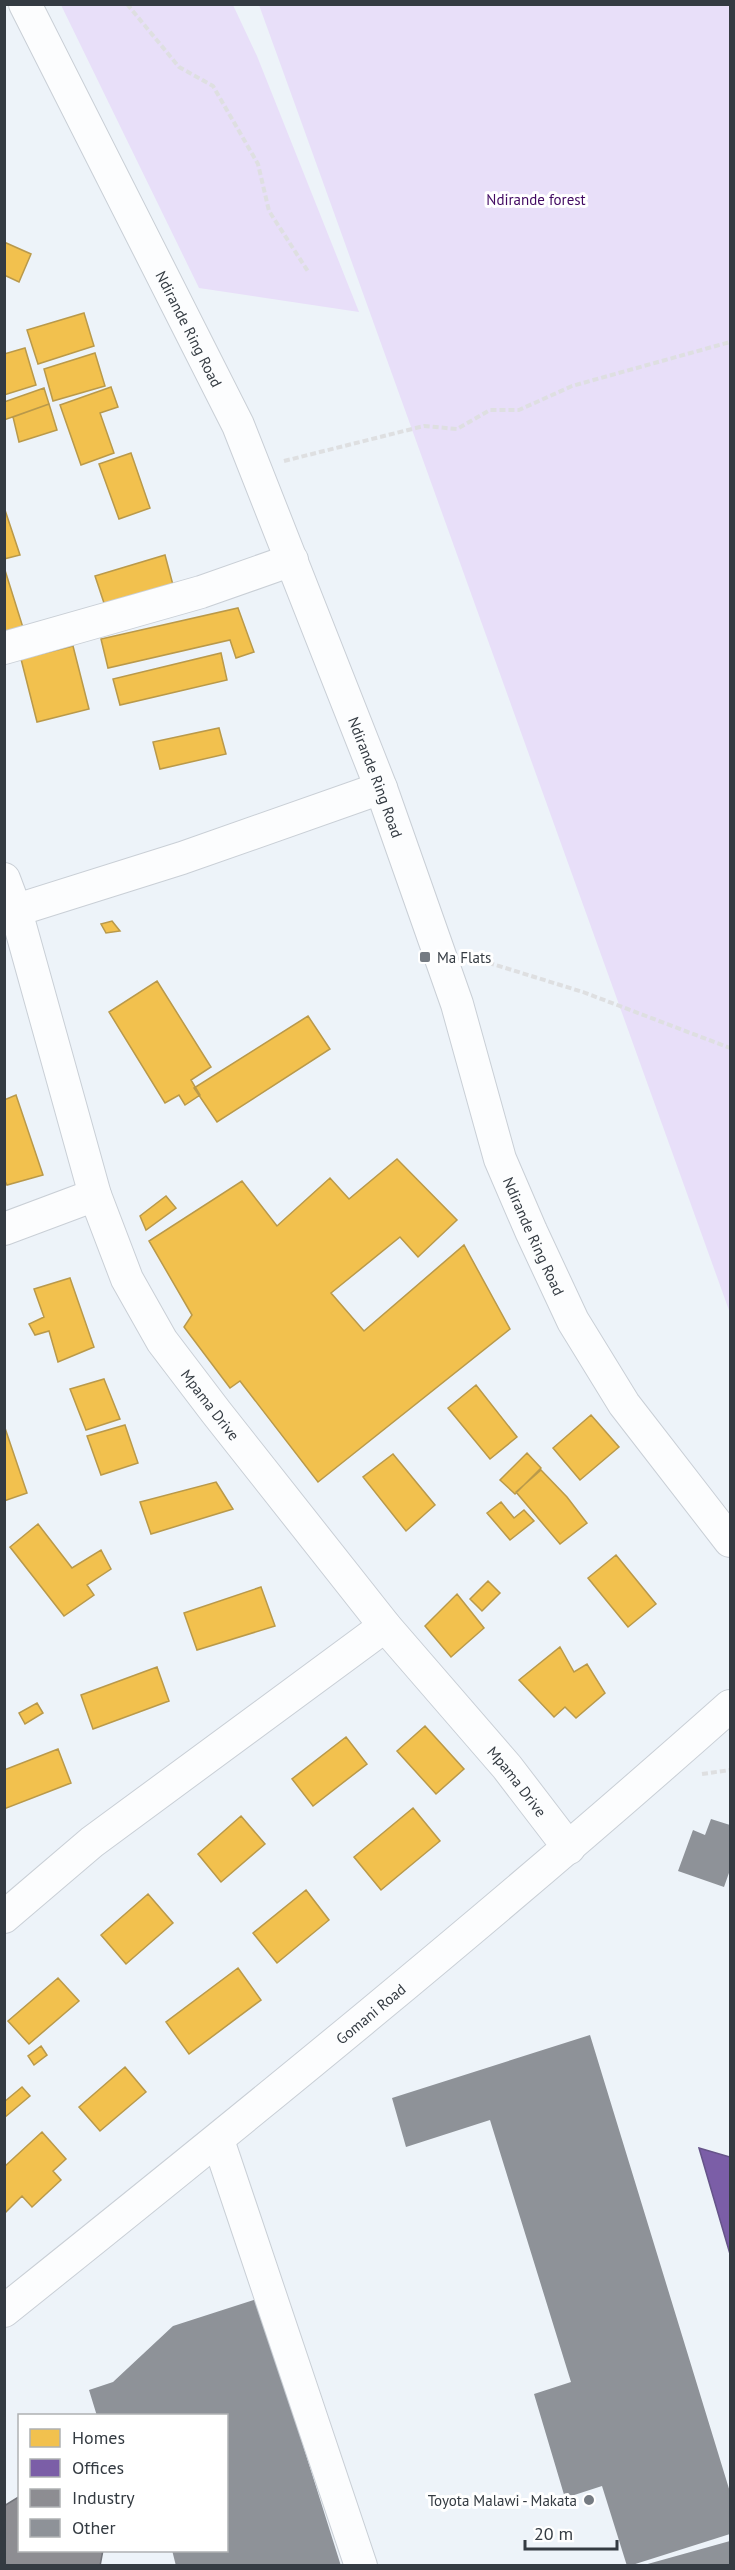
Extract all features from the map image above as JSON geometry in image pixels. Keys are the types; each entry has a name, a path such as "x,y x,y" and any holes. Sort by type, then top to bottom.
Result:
{"street":[{"name":"Ndirande Ring Road","path":"25,4 238,425 381,788 457,1004 500,1160 573,1322 631,1412 730,1541"},
{"path":"4,648 201,591 291,560"},
{"path":"10,912 182,858 381,788"},
{"name":"Mpama Drive","path":"4,879 10,912 95,1195 127,1278 162,1341 216,1413 385,1626 507,1767 569,1848"},
{"path":"4,1229 95,1195"},
{"path":"4,1917 92,1842 385,1626"},
{"name":"Gomani Road","path":"4,2311 218,2140 569,1848 730,1706"},
{"path":"218,2140 361,2565"}],"path":[{"path":"127,4 178,67 213,86 258,164 269,211 309,273"},
{"path":"256,469 424,426 457,429 490,410 519,410 572,386 730,342"},
{"path":"434,937 486,962 583,992 730,1048"}],"green space":[{"path":"61,5 233,5 257,56 359,312 199,288"},
{"name":"Ndirande forest","path":"259,5 730,5 730,1313 297,110"}],"building: Homes":[{"path":"4,242 31,254 19,282 4,275"},
{"path":"84,313 94,346 38,364 27,330"},
{"path":"25,348 36,385 4,395 4,354"},
{"path":"95,353 105,386 53,401 44,369"},
{"path":"111,387 118,407 100,413 114,453 81,465 60,405"},
{"path":"44,388 49,404 4,420 4,402"},
{"path":"49,404 57,430 19,442 13,417"},
{"path":"131,453 150,508 119,519 99,464"},
{"path":"4,507 20,555 4,559"},
{"path":"165,555 173,585 105,606 95,576"},
{"path":"4,567 25,634 4,640"},
{"path":"238,608 254,652 236,658 230,640 108,668 101,639"},
{"path":"73,646 89,709 37,722 21,659"},
{"path":"221,653 227,680 120,705 113,679"},
{"path":"219,728 226,754 160,769 153,742"},
{"path":"112,921 120,931 106,933 101,924"},
{"path":"157,981 211,1067 191,1080 200,1095 185,1105 179,1095 165,1103 109,1012"},
{"path":"308,1016 330,1049 217,1122 194,1088"},
{"path":"16,1095 43,1175 7,1185 4,1179 4,1100"},
{"path":"397,1159 457,1220 418,1257 400,1237 331,1293 364,1331 464,1245 510,1329 318,1482 240,1381 230,1388 184,1327 192,1315 149,1241 242,1181 277,1226 330,1178 349,1199"},
{"path":"166,1196 176,1208 146,1230 140,1216"},
{"path":"70,1278 94,1347 58,1362 49,1331 35,1335 29,1324 44,1317 34,1289"},
{"path":"104,1379 120,1419 86,1430 70,1389"},
{"path":"476,1385 517,1437 490,1459 448,1408"},
{"path":"591,1415 619,1447 580,1480 553,1448"},
{"path":"4,1425 27,1493 4,1501"},
{"path":"125,1425 138,1463 101,1475 87,1436"},
{"path":"527,1453 541,1468 515,1494 500,1480"},
{"path":"393,1454 435,1505 406,1531 363,1477"},
{"path":"541,1470 567,1497 587,1523 560,1544 516,1492"},
{"path":"216,1482 233,1509 151,1534 140,1502"},
{"path":"501,1502 514,1518 524,1510 534,1521 510,1540 487,1513"},
{"path":"38,1524 72,1568 101,1550 111,1569 87,1585 94,1595 64,1616 10,1547"},
{"path":"616,1555 656,1604 628,1627 588,1578"},
{"path":"488,1581 500,1593 482,1611 470,1599"},
{"path":"261,1587 275,1626 197,1650 184,1613"},
{"path":"457,1594 484,1628 451,1657 425,1626"},
{"path":"560,1647 574,1672 587,1664 605,1693 576,1718 565,1707 554,1717 519,1680"},
{"path":"157,1667 169,1701 93,1729 81,1695"},
{"path":"37,1703 43,1713 25,1724 19,1713"},
{"path":"425,1726 464,1769 436,1794 397,1751"},
{"path":"346,1737 367,1764 313,1806 292,1779"},
{"path":"58,1749 71,1783 4,1809 4,1770"},
{"path":"413,1808 440,1841 381,1890 354,1857"},
{"path":"241,1816 265,1844 221,1882 198,1854"},
{"path":"306,1890 329,1920 277,1963 253,1933"},
{"path":"148,1894 173,1923 126,1964 101,1935"},
{"path":"238,1968 261,2000 189,2054 166,2022"},
{"path":"58,1978 79,2001 29,2044 8,2021"},
{"path":"41,2046 47,2055 34,2065 28,2056"},
{"path":"125,2067 146,2092 100,2131 79,2107"},
{"path":"22,2087 30,2096 4,2118 4,2102"},
{"path":"42,2132 66,2159 53,2171 61,2180 32,2207 22,2196 5,2213 4,2167"}],"building: Offices":[{"path":"699,2148 730,2157 730,2254"}],"building: Industry":[{"path":"18,2497 18,2552 103,2552 100,2566 4,2566 4,2506"}],"building: Other":[{"path":"711,1819 730,1825 730,1870 724,1887 678,1871 693,1830 705,1835"},
{"path":"590,2035 730,2492 730,2534 629,2566 627,2566 602,2486 565,2498 534,2394 571,2382 490,2120 406,2147 392,2098"},
{"path":"257,2299 341,2566 176,2566 172,2552 228,2552 228,2414 96,2414 89,2390 113,2382 173,2326"},
{"path":"730,2541 730,2566 644,2566 644,2565"}],"place":[{"name":"Ma Flats","path":"425,957"},
{"name":"Toyota Malawi - Makata","path":"589,2500"}]}
